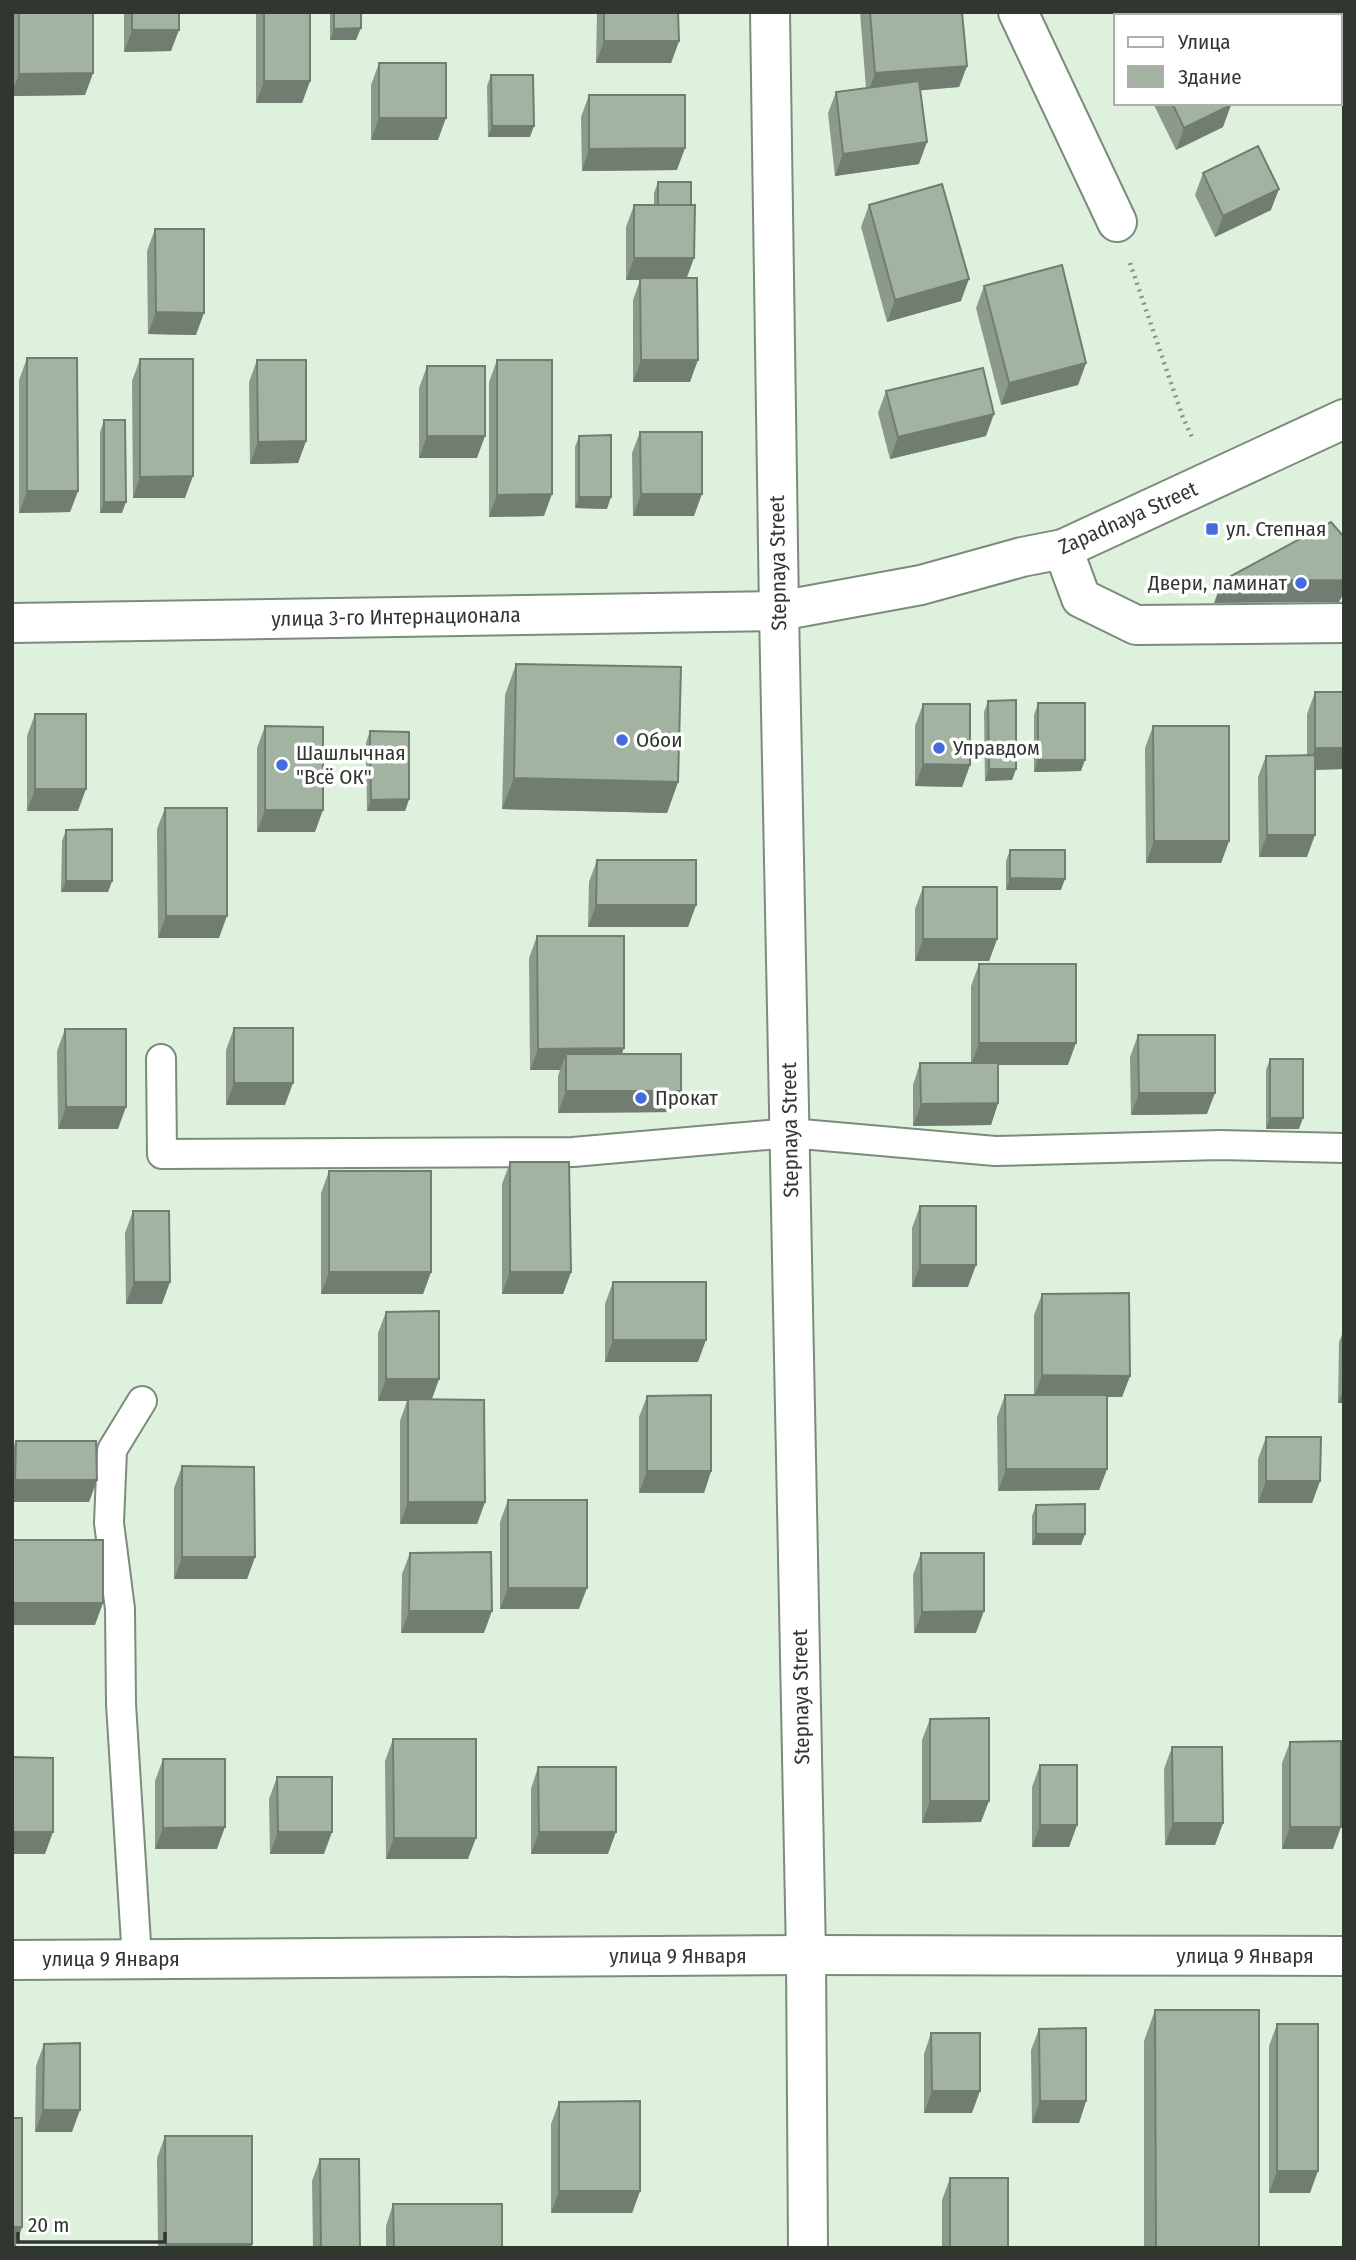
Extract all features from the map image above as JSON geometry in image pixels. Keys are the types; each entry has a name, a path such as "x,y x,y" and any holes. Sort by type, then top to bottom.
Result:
{"street":[{"name":"Stepnaya Street","path":"770,12 779,611 807,1955 808,2248"},
{"path":"1018,12 1117,222"},
{"name":"Zapadnaya Street","path":"779,611 921,585 1063,549 1344,419"},
{"path":"1063,549 1081,598 1136,625 1344,623"},
{"name":"улица 3-го Интернационала","path":"12,623 779,611"},
{"name":"улица 9 Января","path":"12,1960 807,1955 1344,1956"}],"lane":[{"path":"161,1059 162,1154 573,1152 790,1133 995,1151 1220,1145 1344,1148"},
{"path":"136,1959 121,1704 120,1609 109,1523 112,1450 142,1401"}],"path":[{"path":"1117,222 1182,418 1214,479"}],"building":[{"path":"19,12 93,12 93,73 19,74"},
{"path":"132,12 179,12 179,30 132,30"},
{"path":"264,12 310,12 310,81 264,81"},
{"path":"334,12 361,12 361,28 334,29"},
{"path":"604,12 678,12 679,41 604,41"},
{"path":"870,12 962,12 967,66 875,73"},
{"path":"1151,12 1209,12 1206,14"},
{"path":"379,63 446,63 446,118 379,118"},
{"path":"491,75 533,75 534,126 492,126"},
{"path":"919,81 927,142 843,154 836,92"},
{"path":"589,95 685,95 685,148 589,149"},
{"path":"1173,105 1231,105 1184,128"},
{"path":"1258,146 1279,189 1223,216 1203,173"},
{"path":"658,182 691,182 691,205 658,205"},
{"path":"942,184 969,279 895,300 869,205"},
{"path":"634,205 695,205 694,258 634,258"},
{"path":"155,229 204,229 204,313 156,312"},
{"path":"1062,265 1086,363 1009,383 984,286"},
{"path":"640,278 697,278 698,360 641,360"},
{"path":"27,358 77,358 78,491 27,491"},
{"path":"140,359 193,359 193,476 140,477"},
{"path":"257,360 306,360 306,441 258,442"},
{"path":"497,360 552,360 552,494 497,495"},
{"path":"427,366 485,366 485,436 427,436"},
{"path":"983,368 994,414 898,437 886,391"},
{"path":"104,420 125,420 126,502 104,502"},
{"path":"640,432 702,432 702,494 641,494"},
{"path":"611,435 611,497 579,497 579,436"},
{"path":"1331,522 1344,537 1344,580 1222,581"},
{"path":"516,664 681,667 678,782 514,778"},
{"path":"1315,692 1344,692 1344,748 1315,748"},
{"path":"1016,700 1016,769 989,769 988,701"},
{"path":"1038,703 1085,703 1085,760 1038,760"},
{"path":"923,704 970,704 970,765 923,764"},
{"path":"35,714 86,714 86,789 35,789"},
{"path":"265,726 323,727 323,810 265,810"},
{"path":"1153,726 1229,726 1229,841 1154,841"},
{"path":"370,731 409,732 409,799 371,800"},
{"path":"1315,755 1315,835 1267,835 1266,756"},
{"path":"165,808 227,808 227,916 166,916"},
{"path":"112,829 112,881 66,881 66,830"},
{"path":"1010,850 1065,850 1065,879 1010,878"},
{"path":"597,860 696,860 696,905 596,905"},
{"path":"923,887 997,887 997,939 923,939"},
{"path":"537,936 624,936 624,1048 538,1049"},
{"path":"979,964 1076,964 1076,1043 979,1043"},
{"path":"234,1028 293,1028 293,1083 234,1083"},
{"path":"65,1029 126,1029 126,1107 66,1107"},
{"path":"1138,1035 1215,1035 1215,1093 1139,1093"},
{"path":"566,1054 681,1054 681,1091 566,1091"},
{"path":"1270,1059 1303,1059 1303,1118 1270,1118"},
{"path":"920,1063 998,1063 998,1103 921,1104"},
{"path":"510,1162 569,1162 571,1272 510,1272"},
{"path":"329,1171 431,1171 431,1272 329,1272"},
{"path":"920,1206 976,1206 976,1265 920,1265"},
{"path":"133,1211 169,1211 170,1282 134,1282"},
{"path":"613,1282 706,1282 706,1340 613,1340"},
{"path":"1129,1293 1130,1376 1042,1375 1042,1294"},
{"path":"439,1311 439,1379 386,1379 386,1312"},
{"path":"711,1395 711,1471 647,1471 647,1396"},
{"path":"1005,1395 1107,1395 1107,1469 1006,1469"},
{"path":"408,1399 484,1400 485,1502 408,1502"},
{"path":"1266,1437 1321,1437 1320,1481 1266,1481"},
{"path":"16,1441 96,1441 97,1480 15,1480"},
{"path":"182,1466 254,1467 255,1557 182,1557"},
{"path":"508,1500 587,1500 587,1588 508,1588"},
{"path":"1085,1504 1085,1534 1036,1534 1036,1505"},
{"path":"12,1540 103,1540 103,1603 12,1603"},
{"path":"491,1552 492,1611 409,1611 410,1553"},
{"path":"921,1553 984,1553 984,1611 922,1612"},
{"path":"989,1718 989,1801 930,1801 930,1719"},
{"path":"393,1739 476,1739 476,1838 394,1838"},
{"path":"1341,1741 1341,1827 1290,1827 1290,1742"},
{"path":"1172,1747 1222,1747 1223,1823 1173,1823"},
{"path":"12,1757 53,1758 53,1832 12,1832"},
{"path":"163,1759 225,1759 225,1827 163,1828"},
{"path":"1040,1765 1077,1765 1077,1825 1040,1825"},
{"path":"538,1767 616,1767 616,1832 539,1832"},
{"path":"277,1777 332,1777 332,1832 278,1832"},
{"path":"1155,2010 1259,2010 1259,2248 1156,2248"},
{"path":"1277,2024 1318,2024 1318,2171 1277,2171"},
{"path":"1086,2028 1086,2101 1040,2101 1039,2029"},
{"path":"931,2033 980,2033 980,2091 932,2091"},
{"path":"80,2043 80,2110 43,2110 44,2044"},
{"path":"640,2101 640,2191 559,2191 559,2102"},
{"path":"12,2118 22,2118 22,2227 12,2227"},
{"path":"165,2136 252,2136 252,2244 166,2244"},
{"path":"320,2159 359,2159 360,2248 321,2248"},
{"path":"950,2178 1008,2178 1008,2248 950,2248"},
{"path":"393,2204 502,2204 502,2248 394,2248"}],"place":[{"name":"ул. Степная","path":"1212,529"},
{"name":"Двери, ламинат","path":"1301,583"},
{"name":"Обои","path":"622,740"},
{"name":"Управдом","path":"939,748"},
{"name":"Шашлычная \"Всё ОК\"","path":"282,765"},
{"name":"Прокат","path":"641,1098"}]}
